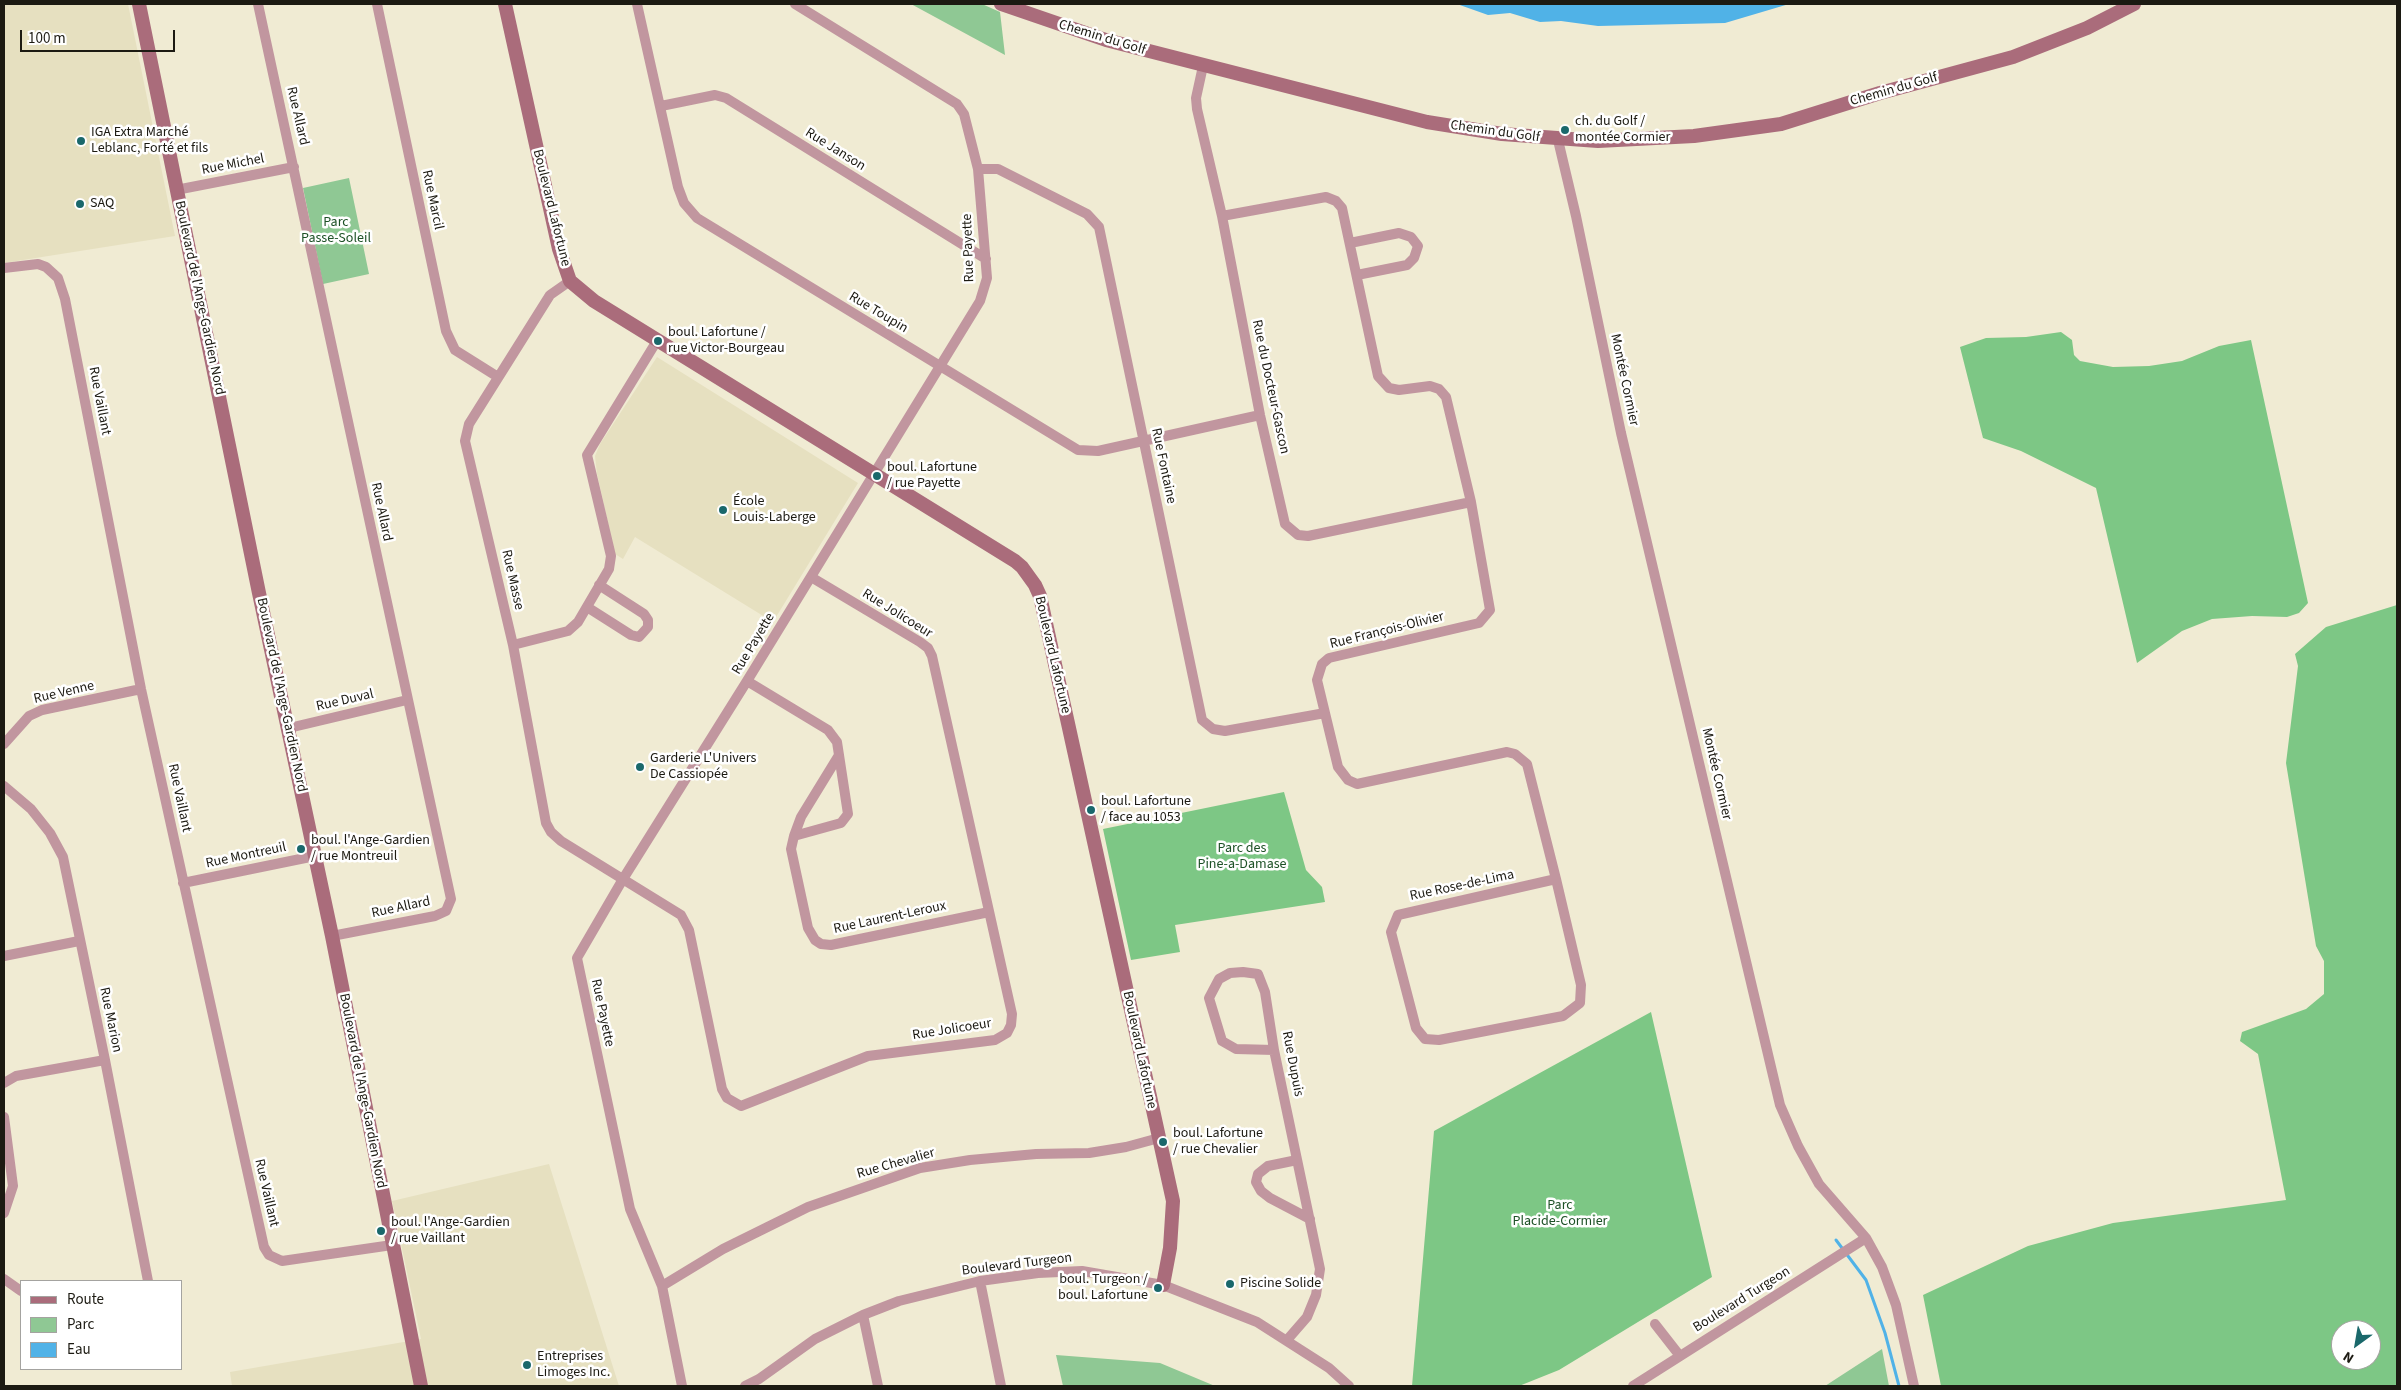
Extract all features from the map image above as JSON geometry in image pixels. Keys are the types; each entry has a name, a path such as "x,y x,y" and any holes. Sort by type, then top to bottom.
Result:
{"street":[{"name":"Boulevard de l'Ange-Gardien Nord","path":"139,4 332,936 421,1386"},
{"name":"Rue Allard","path":"258,4 407,700 452,899 446,911 435,916 332,936"},
{"name":"Rue Marcil","path":"377,4 446,331 455,350 498,377"},
{"name":"Boulevard Lafortune","path":"505,4 559,249 570,281 594,301 1014,561 1029,575 1040,596 1173,1201 1170,1248 1163,1285"},
{"name":"Rue Toupin","path":"637,4 678,187 684,203 697,218 1078,450 1098,451 1260,415"},
{"name":"Rue Payette","path":"682,1386 662,1286 630,1209 577,958 623,879 811,577 985,290 986,259 978,169 964,114 957,104 795,4"},
{"name":"Chemin du Golf","path":"1001,4 1106,40 1427,122 1502,134 1558,140 1647,140 1694,136 1781,124 1880,93 2031,51 2087,28 2134,4"},
{"name":"Rue du Docteur-Gascon","path":"1203,66 1196,98 1197,109 1222,216 1260,415 1285,524 1298,535 1308,536 1471,502"},
{"name":"Rue Janson","path":"661,106 715,95 726,98 986,259"},
{"name":"Montée Cormier","path":"1558,140 1576,216 1621,433 1780,1106 1818,1184 1866,1238 1882,1267 1894,1296 1914,1386"},
{"name":"Rue Michel","path":"176,190 294,167"},
{"name":"Rue Fontaine","path":"978,169 998,169 1087,214 1099,227 1202,720 1212,729 1225,731 1325,713"},
{"name":"Rue François-Olivier","path":"1222,216 1326,197 1336,201 1342,208 1378,376 1389,388 1399,390 1430,386 1439,389 1446,397 1471,502 1490,600 1490,610 1479,623 1329,658 1322,664 1317,680 1338,767 1348,780 1357,784 1507,752 1527,764 1581,985 1580,1003"},
{"path":"1350,243 1399,233 1411,237 1418,246 1414,258 1407,265 1357,275"},
{"name":"Rue Vaillant","path":"4,268 38,264 52,272 62,288 141,689 264,1247 269,1255 282,1261 392,1245"},
{"name":"Rue Masse","path":"570,281 550,295 469,424 465,441 513,645 546,823 551,832 561,841 623,879"},
{"path":"513,645 568,631 578,622 609,569 611,556 587,455 658,339"},
{"name":"Rue Jolicoeur","path":"623,879 681,915 686,922 722,1089 727,1098 741,1106 868,1056 995,1040 1006,1033 1011,1025 1012,1014 932,656 928,648 920,642 811,577"},
{"path":"587,607 631,636 639,637 648,627 648,620 644,614 599,585"},
{"path":"747,681 828,730 837,742 848,809 845,821 794,836"},
{"name":"Rue Venne","path":"4,744 29,716 42,710 141,689"},
{"name":"Rue Duval","path":"289,728 407,700"},
{"name":"Rue Laurent-Leroux","path":"839,755 801,818 791,848 808,928 815,940 821,944 831,945 989,912"},
{"name":"Rue Marion","path":"4,786 31,809 56,843 63,857 148,1280"},
{"name":"Rue Montreuil","path":"183,883 315,856"},
{"name":"Rue Rose-de-Lima","path":"1556,880 1398,914 1391,932 1416,1028 1425,1039 1439,1040 1563,1016 1580,1003"},
{"path":"4,956 79,941"},
{"name":"Rue Dupuis","path":"1274,1050 1236,1049 1222,1041 1209,998 1219,979 1230,973 1258,974 1265,992 1274,1050 1320,1269 1316,1296 1307,1317 1287,1340"},
{"path":"4,1083 16,1076 105,1060"},
{"path":"4,1117 13,1186 4,1213"},
{"name":"Rue Chevalier","path":"662,1286 723,1249 808,1207 920,1168 970,1160 1036,1154 1089,1154 1126,1147 1158,1138"},
{"path":"1297,1160 1268,1166 1258,1174 1256,1182 1261,1191 1270,1198 1310,1219"},
{"name":"Boulevard Turgeon","path":"1633,1386 1866,1238"},
{"name":"Boulevard Turgeon","path":"745,1386 759,1379 815,1339 863,1315 899,1301 980,1281 1038,1273 1082,1271 1163,1285 1257,1322 1329,1368 1349,1386"},
{"path":"4,1279 20,1290"},
{"path":"980,1281 1001,1386"},
{"path":"863,1315 878,1386"},
{"path":"1655,1324 1680,1356"}],"shaded area":[{"path":"4,4 128,4 175,236 4,263"},
{"name":"École Louis-Laberge","path":"657,357 858,483 773,622 635,537 623,559 615,554 597,474 595,456 600,444"},
{"path":"549,1164 619,1386 232,1386 230,1372 421,1339 392,1201"}],"green space":[{"path":"911,4 982,4 1000,12 1005,55"},
{"name":"Parc Passe-Soleil","path":"349,178 369,274 323,284 303,188"},
{"path":"2061,332 2072,340 2074,355 2080,361 2113,367 2149,366 2182,361 2219,346 2251,340 2308,603 2299,613 2287,617 2252,616 2212,619 2182,631 2137,663 2096,488 2021,451 1983,438 1960,347 1986,338 2026,337"},
{"path":"2397,605 2397,1386 1941,1386 1923,1295 2028,1246 2113,1223 2286,1200 2258,1054 2240,1041 2242,1032 2306,1009 2324,994 2324,961 2316,946 2286,763 2298,666 2295,654 2326,627"},
{"name":"Parc des Pine-a-Damase","path":"1284,792 1306,870 1322,887 1325,902 1175,925 1180,952 1131,960 1103,829"},
{"name":"Parc Placide-Cormier","path":"1651,1012 1712,1277 1559,1370 1519,1386 1412,1386 1434,1131"},
{"path":"1882,1349 1889,1386 1825,1386"},
{"path":"1056,1355 1160,1363 1215,1386 1063,1386"}],"water":[{"path":"1457,4 1789,4 1725,23 1598,26 1561,21 1540,22 1510,13 1488,15"}],"waterway":[{"path":"1836,1240 1866,1280 1885,1333 1899,1386"}],"place":[{"name":"ch. du Golf / montée Cormier","path":"1565,130"},
{"name":"IGA Extra Marché Leblanc, Forté et fils","path":"81,141"},
{"name":"SAQ","path":"80,204"},
{"name":"boul. Lafortune / rue Victor-Bourgeau","path":"658,341"},
{"name":"boul. Lafortune / rue Payette","path":"877,476"},
{"name":"École Louis-Laberge","path":"723,510"},
{"name":"Garderie L'Univers De Cassiopée","path":"640,767"},
{"name":"boul. Lafortune / face au 1053","path":"1091,810"},
{"name":"boul. l'Ange-Gardien / rue Montreuil","path":"301,849"},
{"name":"boul. Lafortune / rue Chevalier","path":"1163,1142"},
{"name":"boul. l'Ange-Gardien / rue Vaillant","path":"381,1231"},
{"name":"Piscine Solide","path":"1230,1284"},
{"name":"boul. Turgeon / boul. Lafortune","path":"1158,1288"},
{"name":"Entreprises Limoges Inc.","path":"527,1365"}]}
